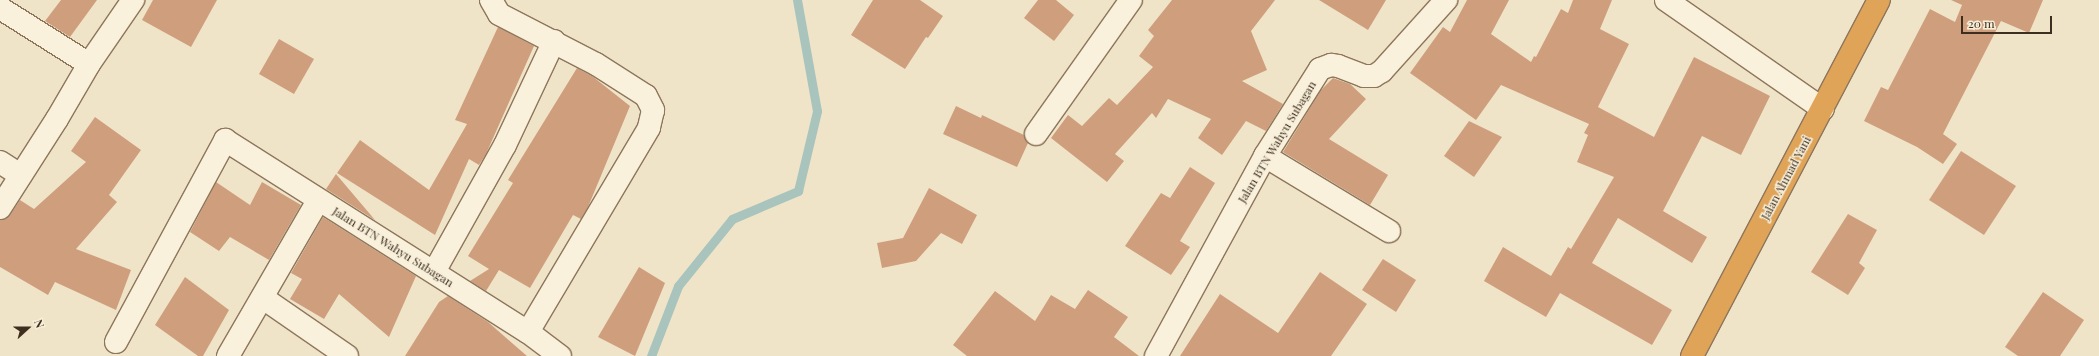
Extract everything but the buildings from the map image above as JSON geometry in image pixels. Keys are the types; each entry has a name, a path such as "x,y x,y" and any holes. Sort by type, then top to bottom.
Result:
{"highway":[{"name":"Jalan Ahmad Yani","path":"1692,356 1879,0"}],"street":[{"path":"0,208 57,119 89,64 134,0"},
{"path":"491,0 499,14 554,41 596,64 646,96 653,110 649,128 528,332"},
{"path":"1036,134 1131,0"},
{"name":"Jalan BTN Wahyu Subagan","path":"1156,356 1265,156 1320,69 1331,65 1338,66 1364,76 1374,76 1391,62 1446,0"},
{"path":"1666,0 1823,109"},
{"path":"0,8 89,64"},
{"path":"434,272 505,146 554,41"},
{"name":"Jalan BTN Wahyu Subagan","path":"116,342 225,140 318,201 528,332 560,356"},
{"path":"1265,156 1389,231"},
{"path":"0,162 20,175"},
{"path":"228,356 318,201"},
{"path":"263,298 347,356"}],"waterway":[{"path":"651,356 678,286 732,219 798,191 817,111 797,0"}]}
